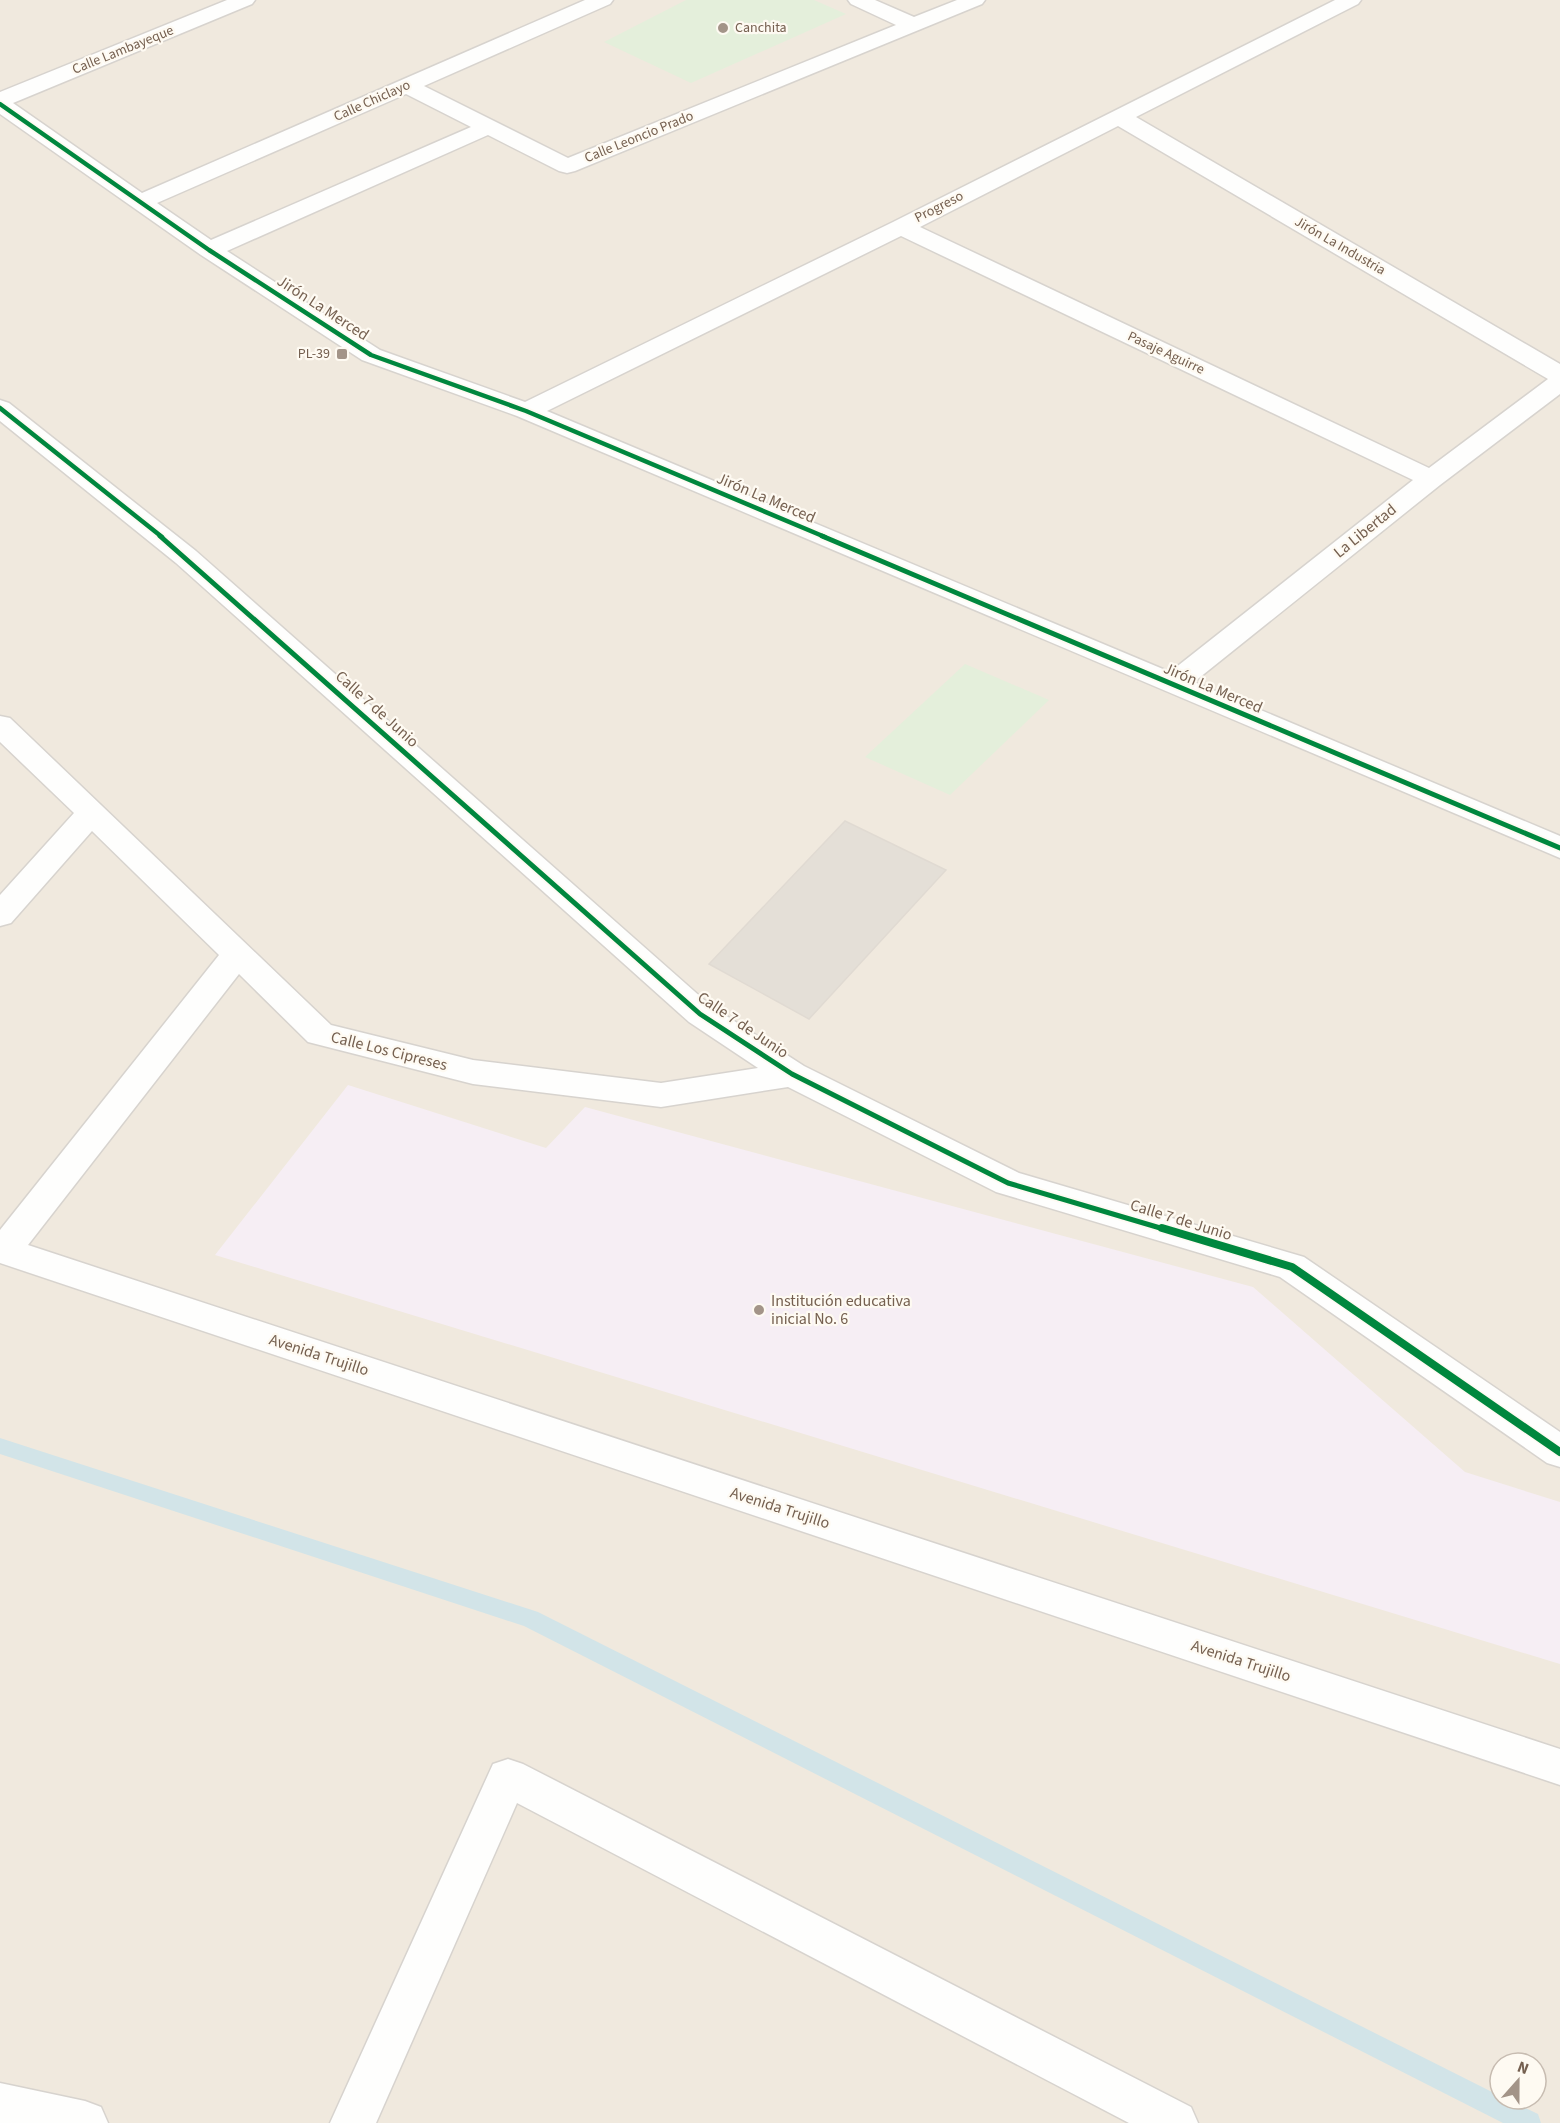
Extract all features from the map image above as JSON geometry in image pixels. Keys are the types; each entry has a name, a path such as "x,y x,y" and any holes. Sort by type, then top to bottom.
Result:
{"street":[{"name":"Calle Lambayeque","path":"0,102 245,0"},
{"name":"Calle Chiclayo","path":"140,202 603,0"},
{"path":"858,0 914,25"},
{"name":"Calle Leoncio Prado","path":"407,86 567,166 975,0"},
{"name":"Progreso","path":"526,411 901,227 1351,0"},
{"name":"Jirón La Merced","path":"0,102 209,250 370,355 526,411 1560,848"},
{"name":"Jirón La Industria","path":"1119,117 1560,375"},
{"path":"209,250 489,128"},
{"name":"Pasaje Aguirre","path":"901,227 1431,479"},
{"name":"La Libertad","path":"1172,685 1431,479 1560,382"},
{"name":"Calle 7 de Junio","path":"0,408 186,557 700,1014 792,1074 1008,1183 1292,1267 1560,1452"},
{"name":"Calle Los Cipreses","path":"0,725 320,1034 473,1072 661,1095 792,1074"},
{"path":"0,915 91,813"},
{"path":"2,1250 237,954"},
{"name":"Avenida Trujillo","path":"2,1250 1560,1767"},
{"path":"354,2123 508,1777 1175,2123"},
{"path":"0,2105 85,2123"}],"shaded area":[{"path":"0,0 1560,0 1560,2123 0,2123"},
{"path":"348,1085 546,1148 585,1107 1253,1287 1465,1472 1560,1502 1560,1664 215,1255"}],"green space":[{"name":"Canchita","path":"686,0 814,0 846,14 691,83 604,42"},
{"path":"965,664 1049,700 950,795 865,757"}],"building":[{"path":"845,821 946,870 809,1019 709,964"}],"waterway":[{"path":"0,1446 530,1619 1529,2123"}],"cycle path":[{"path":"0,104 209,250 371,355 526,411 1560,848"},
{"path":"0,408 186,557 700,1014 792,1074 1008,1183 1292,1267 1560,1452"}],"place":[{"name":"Canchita","path":"723,28"},
{"name":"PL-39","path":"342,354"},
{"name":"Institución educativa inicial No. 6","path":"759,1310"}]}
